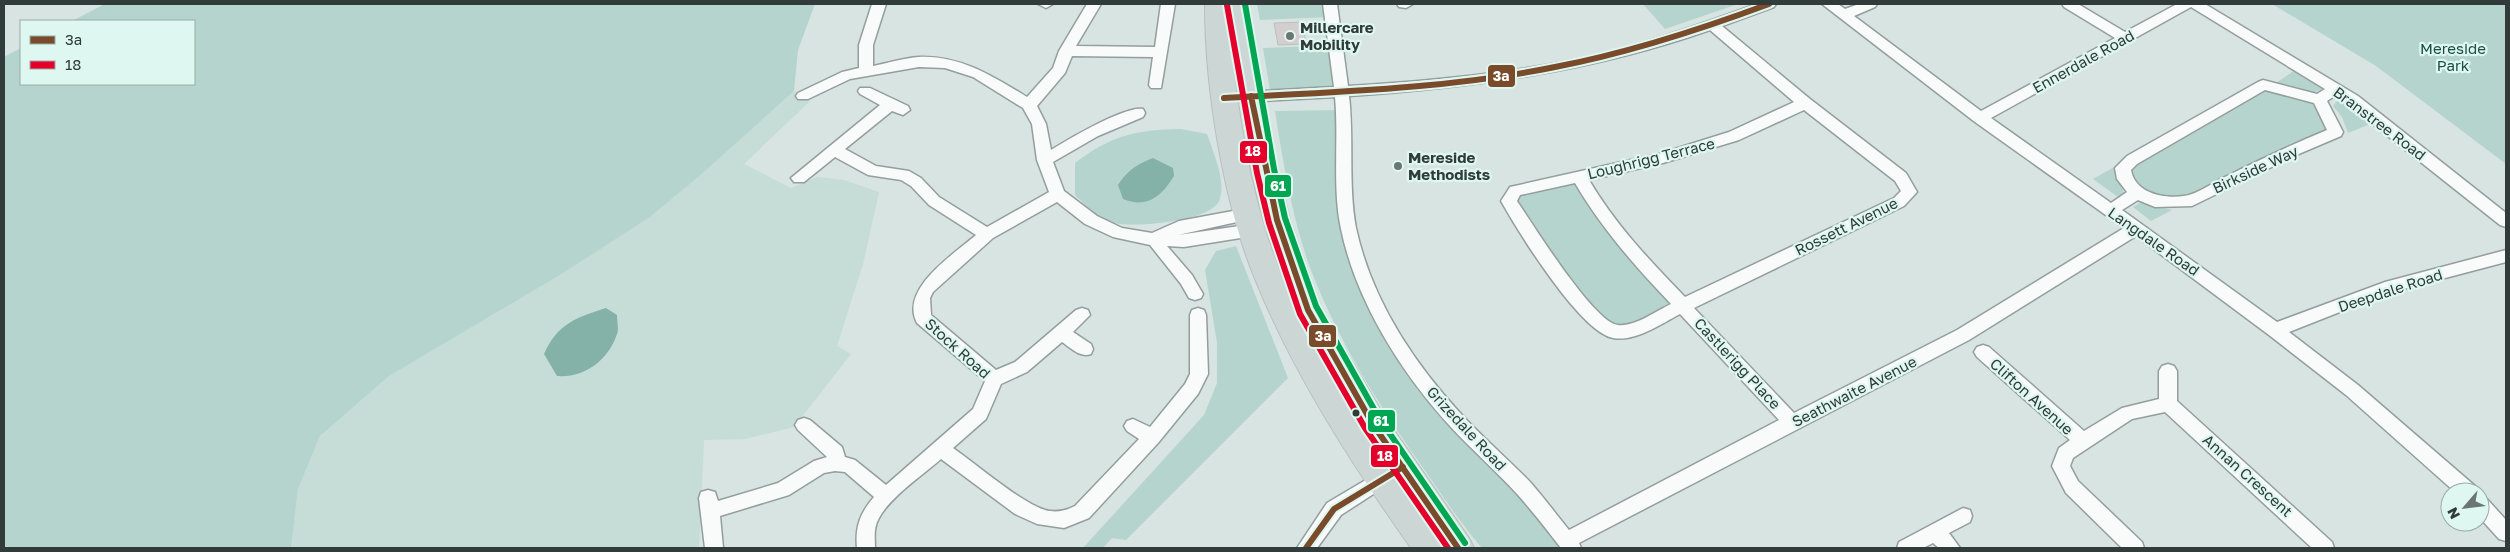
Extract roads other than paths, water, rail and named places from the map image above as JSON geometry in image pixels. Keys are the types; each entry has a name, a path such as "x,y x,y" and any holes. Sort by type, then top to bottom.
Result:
{"highway":[{"path":"1216,4 1264,221 1261,258 1288,320 1351,435 1391,473 1458,548"},
{"path":"1236,4 1238,97"},
{"path":"1391,473 1429,548"}],"street":[{"path":"866,71 866,45 879,4"},
{"path":"1029,105 1060,70 1066,51 1094,4"},
{"path":"1156,85 1168,4"},
{"name":"Grizedale Road","path":"1330,4 1342,93 1345,137 1345,190 1349,228 1359,260 1394,336 1416,371 1446,409 1535,501 1569,545"},
{"path":"1238,97 1342,93 1462,83 1575,64 1668,40 1769,4"},
{"name":"Langdale Road","path":"1829,4 1980,118 2275,330 2352,390 2457,482"},
{"path":"2069,4 2125,38"},
{"name":"Ennerdale Road","path":"1980,118 2187,4"},
{"name":"Branstree Road","path":"2196,4 2354,99 2506,220"},
{"path":"1844,15 1863,5"},
{"name":"Rossett Avenue","path":"1683,305 1899,202 1909,192 1901,177 1805,103 1712,25"},
{"path":"1066,51 1160,52"},
{"path":"803,96 847,75 919,62 946,63 978,74 1029,105 1039,124 1045,160 1058,194 1073,208 1105,227 1120,233 1155,239 1184,241 1264,221"},
{"path":"2110,211 2137,193 2125,179 2123,168 2132,160 2263,85 2319,99 2336,89"},
{"path":"799,178 834,150 897,107 865,91"},
{"name":"Birkside Way","path":"2137,193 2155,201 2187,202 2289,152 2336,132 2319,99"},
{"name":"Loughrigg Terrace","path":"1579,176 1663,158 1734,136 1805,103"},
{"path":"1045,160 1093,132 1138,113"},
{"path":"834,150 873,171 904,175 916,182 934,201 987,234"},
{"name":"Castlerigg Place","path":"1683,305 1630,331 1612,332 1596,321 1549,262 1509,201 1515,191 1579,176 1599,210 1627,247 1683,305 1792,422"},
{"name":"Stock Road","path":"866,548 865,530 870,513 886,496 980,414 994,379 923,318 921,309 922,298 927,288 987,234 1058,194"},
{"name":"Seathwaite Avenue","path":"1569,545 1792,422 1964,335 2135,229"},
{"path":"1155,239 1161,252 1190,281 1195,294"},
{"name":"Deepdale Road","path":"2275,330 2386,288 2506,256"},
{"path":"994,379 1021,367 1082,315"},
{"path":"941,449 1022,508 1044,518 1064,520 1082,512 1098,497 1183,403 1199,374 1198,315"},
{"path":"1062,333 1086,349"},
{"name":"Clifton Avenue","path":"1984,352 2083,441 2065,453 2061,466 2072,487 2135,548"},
{"path":"2083,441 2128,413 2168,404 2168,370"},
{"name":"Annan Crescent","path":"2168,404 2325,548"},
{"path":"804,425 836,452 835,463"},
{"path":"1133,426 1152,438"},
{"path":"714,548 709,504 782,490 820,466 835,463 849,465 886,496"},
{"path":"1306,548 1334,509 1391,473"},
{"path":"1906,548 1963,516"},
{"path":"2490,516 2506,533"},
{"path":"1935,532 1951,548"}],"place":[{"name":"Millercare Mobility","path":"1290,36"},
{"name":"Mereside Methodists","path":"1398,166"}],"park label":[{"name":"Mereside Park","path":"2453,56"}]}
